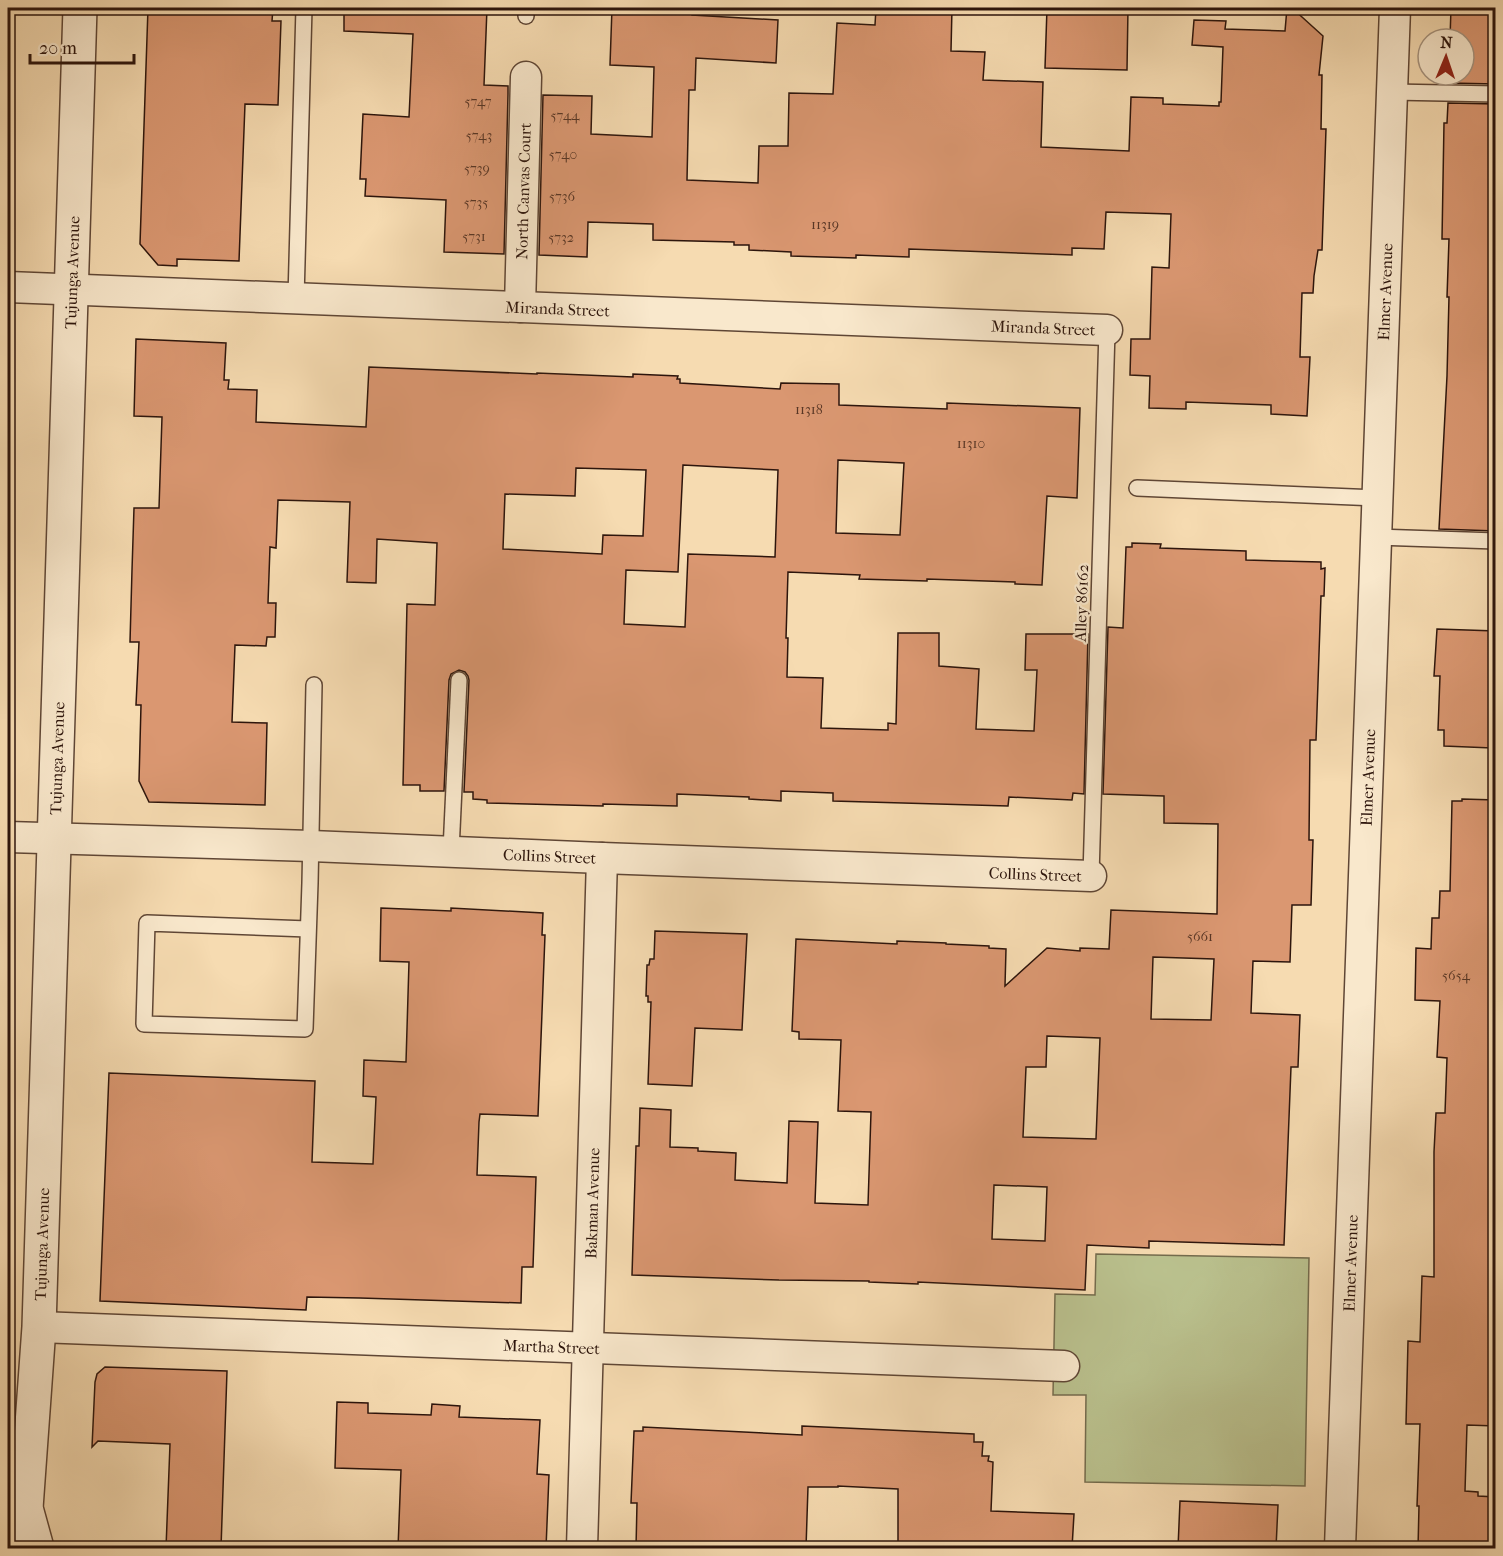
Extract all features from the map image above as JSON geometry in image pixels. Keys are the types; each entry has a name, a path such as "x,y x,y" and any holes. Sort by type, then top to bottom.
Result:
{"street":[{"name":"Tujunga Avenue","path":"36,1548 26,1508 39,1327 80,8"},
{"name":"Elmer Avenue","path":"1340,1548 1395,8"},
{"name":"North Canvas Court","path":"520,307 526,78"},
{"name":"Miranda Street","path":"8,287 1107,330"},
{"name":"Collins Street","path":"8,837 451,851 1091,876"},
{"name":"Bakman Avenue","path":"582,1548 602,858"},
{"name":"Martha Street","path":"39,1327 1064,1366"},
{"name":"Tujunga Avenue","path":"8,1544 26,1508"}],"lane":[{"path":"296,298 304,8"},
{"path":"1392,92 1496,94"},
{"name":"Alley 86162","path":"1091,876 1107,330"},
{"path":"1137,488 1377,498"},
{"path":"1376,537 1496,541"},
{"path":"451,851 459,680"},
{"path":"308,929 147,922 144,1024 305,1029 311,846 314,685"}],"green space":[{"path":"1096,1254 1309,1258 1305,1486 1085,1482 1086,1395 1053,1395 1055,1294 1095,1295"}],"building":[{"path":"148,8 273,8 272,21 281,21 278,105 245,104 239,261 177,259 177,266 158,265 140,244"},
{"path":"344,8 487,8 484,85 508,86 504,254 444,252 446,200 365,196 366,179 360,179 363,114 409,117 413,34 344,31"},
{"path":"612,8 692,8 692,15 778,20 776,63 696,58 695,90 689,90 687,180 758,183 759,146 788,146 789,93 833,94 837,23 875,25 876,8 952,8 951,51 985,52 983,80 1043,82 1041,147 1129,151 1131,97 1163,98 1163,104 1219,106 1221,102 1223,47 1192,45 1194,20 1226,21 1225,29 1285,31 1287,8 1292,8 1323,36 1319,75 1322,75 1321,129 1326,129 1322,250 1318,250 1313,293 1302,293 1300,357 1310,357 1307,416 1271,414 1271,405 1186,402 1186,409 1149,408 1150,376 1130,375 1131,339 1150,339 1152,267 1169,268 1171,214 1106,212 1104,249 1072,248 1072,255 909,249 909,257 791,256 791,252 749,250 749,245 734,245 734,242 653,240 653,224 588,222 587,257 539,255 543,95 592,96 591,134 652,137 654,67 610,65"},
{"path":"1047,8 1128,8 1127,70 1045,68"},
{"path":"1451,8 1493,8 1492,36 1496,36 1496,84 1476,84 1476,27 1450,27"},
{"path":"1448,103 1496,104 1496,531 1439,529 1449,297 1447,297 1449,239 1442,239 1444,123 1447,123"},
{"path":"136,339 226,343 224,380 229,380 228,389 257,390 256,422 366,427 369,367 633,377 633,374 678,376 680,383 780,389 781,383 839,384 839,405 947,409 947,403 1080,408 1077,498 1047,496 1042,585 927,579 927,581 859,579 860,575 788,572 786,638 788,638 787,677 823,678 821,728 888,730 888,723 896,724 898,633 939,633 939,666 979,669 976,729 1034,731 1037,670 1025,670 1026,634 1088,634 1084,794 1073,793 1072,800 1009,797 1008,806 833,801 833,793 781,791 781,801 749,799 749,797 677,794 677,806 487,803 487,800 473,799 473,792 464,792 469,680 465,672 459,670 451,674 449,680 444,791 420,791 420,785 403,785 407,604 435,605 437,543 377,539 376,583 347,582 350,502 278,500 276,548 270,547 268,603 276,603 275,637 267,637 266,646 235,645 232,722 267,723 265,805 149,802 139,781 141,705 136,705 139,642 130,642 134,508 159,508 162,417 134,416","holes":["838,460 904,463 900,535 836,533","683,465 778,470 775,557 688,554 685,627 624,624 626,570 678,572","576,468 646,470 643,536 603,535 602,554 503,549 505,494 575,496"]},
{"path":"1132,543 1161,544 1160,548 1246,551 1246,560 1321,562 1321,569 1325,568 1324,596 1321,596 1316,740 1310,740 1309,840 1313,840 1311,905 1292,905 1290,962 1253,961 1251,1013 1300,1015 1298,1067 1291,1067 1284,1245 1149,1241 1149,1248 1087,1245 1085,1290 918,1282 918,1284 632,1275 636,1146 639,1146 640,1108 671,1110 670,1147 736,1153 735,1180 787,1183 789,1121 818,1122 815,1203 868,1205 871,1112 838,1111 841,1040 799,1039 799,1032 792,1031 796,939 897,944 897,941 946,943 1006,949 1005,986 1047,948 1080,951 1080,948 1109,949 1111,910 1217,914 1218,824 1164,823 1164,796 1103,794 1108,627 1123,628 1126,547 1132,547","holes":["1153,957 1214,959 1211,1020 1151,1019","1047,1036 1100,1038 1096,1139 1023,1137 1026,1067 1046,1067","994,1185 1047,1187 1045,1241 992,1239"]},
{"path":"1437,629 1496,631 1492,748 1444,746 1444,730 1438,730 1440,676 1434,676"},
{"path":"1462,799 1496,800 1496,1426 1467,1425 1465,1491 1478,1492 1478,1496 1496,1497 1496,1548 1418,1548 1420,1424 1406,1424 1408,1341 1420,1342 1422,1276 1434,1277 1436,1113 1445,1113 1447,1058 1437,1057 1440,1001 1415,1000 1416,948 1431,949 1432,918 1439,918 1440,891 1450,891 1452,801 1462,801"},
{"path":"381,908 451,911 451,908 543,913 542,935 545,935 538,1116 480,1114 479,1122 477,1175 536,1177 533,1267 522,1267 521,1303 307,1297 306,1310 100,1301 109,1073 315,1081 312,1162 373,1164 376,1097 363,1096 364,1060 406,1062 409,962 380,961"},
{"path":"655,931 747,934 742,1030 695,1028 692,1086 648,1084 651,1002 648,1002 648,996 646,996 647,965 650,959 654,959"},
{"path":"105,1367 227,1371 221,1548 166,1548 170,1444 98,1441 92,1447 95,1382 97,1374"},
{"path":"337,1402 368,1403 368,1413 431,1415 432,1404 460,1406 459,1417 540,1420 537,1474 549,1475 546,1548 398,1548 401,1470 335,1468"},
{"path":"802,1426 974,1434 974,1442 983,1442 982,1456 989,1456 988,1461 993,1462 991,1511 1074,1514 1072,1548 898,1548 898,1489 838,1486 808,1487 806,1548 636,1548 637,1503 631,1503 634,1431 643,1431 643,1427 802,1435"},
{"path":"1180,1501 1278,1505 1276,1548 1178,1548"}]}
